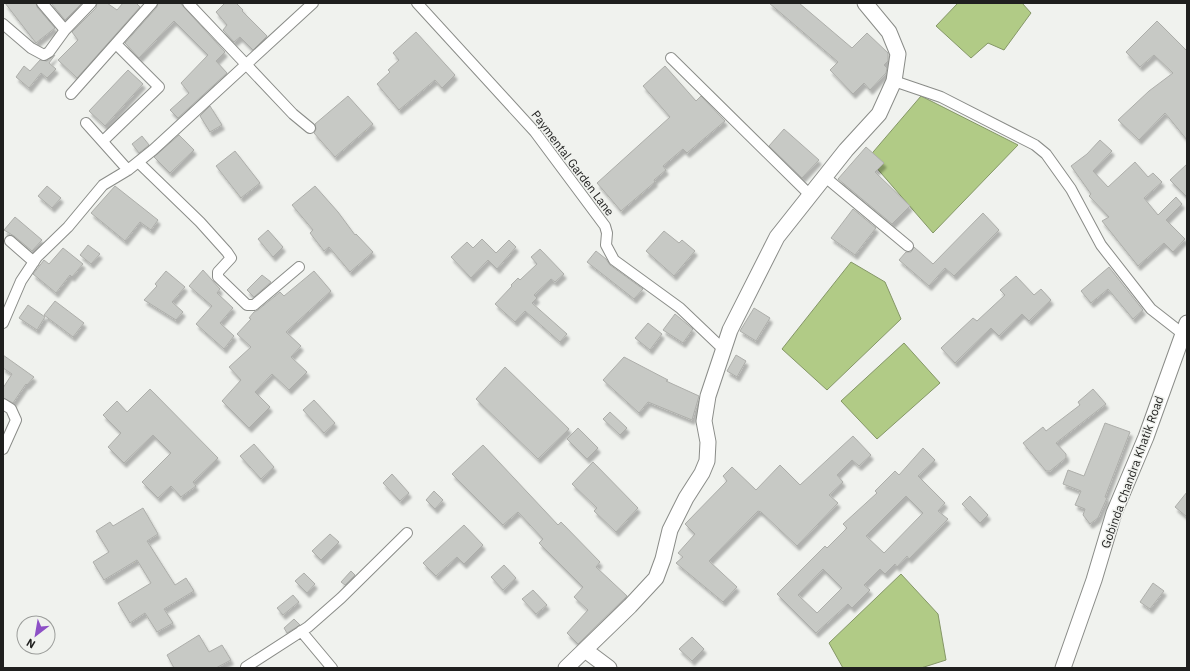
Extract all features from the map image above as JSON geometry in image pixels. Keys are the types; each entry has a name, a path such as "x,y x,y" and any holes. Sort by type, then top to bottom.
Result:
{"street":[{"path":"42,3 65,30"},
{"path":"3,24 31,48 44,55 49,52 65,30 91,3"},
{"path":"188,3 247,63 293,114 310,128"},
{"path":"3,323 6,310 21,281 34,262 68,227 103,185 138,162 312,3"},
{"name":"Paymental Garden Lane","path":"417,3 535,132 605,226 607,233 606,245 614,260 680,308 723,349"},
{"path":"566,668 643,592 659,571 670,530 686,498 702,474 707,461 708,442 704,421 708,396 723,349 777,236 879,114 894,81 898,54 889,32 865,3"},
{"path":"71,94 116,44 145,6"},
{"path":"103,141 159,87 116,44"},
{"path":"672,58 810,196"},
{"path":"894,81 941,98 1035,145 1046,154 1071,189 1101,245 1151,310 1185,328"},
{"path":"86,123 128,170"},
{"path":"138,162 200,222 227,252 231,258 218,272 218,277 247,305 254,305 299,267"},
{"path":"825,177 908,246"},
{"path":"10,241 34,262"},
{"name":"Gobinda Chandra Khatik Road","path":"1063,668 1094,580 1114,514 1146,436 1185,328"},
{"path":"3,404 11,409 16,420 3,449"},
{"path":"246,668 301,630 308,627 341,598 407,533"},
{"path":"301,630 332,668"},
{"path":"585,650 609,668"}],"shaded area":[{"path":"958,3 1022,3 1031,13 1004,50 988,43 971,58 936,26"},
{"path":"921,96 1018,145 933,233 868,158"},
{"path":"851,262 885,282 901,319 827,390 782,349"},
{"path":"904,343 940,383 877,439 841,401"},
{"path":"901,574 938,614 946,660 921,668 843,668 829,643"}],"building":[{"path":"5,3 36,3 37,7 55,28 36,43"},
{"path":"51,3 82,3 65,20"},
{"path":"97,3 107,3 117,10 123,3 136,3 140,7 77,78 58,60 78,40 72,32 96,8"},
{"path":"158,3 180,3 225,52 216,61 227,73 178,118 170,110 189,93 181,83 208,55 174,21 139,58 125,43 157,7"},
{"path":"225,3 236,3 267,36 253,50 240,37 234,42 223,30 227,25 216,12"},
{"path":"769,3 799,3 852,48 867,33 888,53 888,61 884,65 887,68 886,73 870,90 864,83 853,94 830,70 838,62"},
{"path":"1157,21 1187,51 1187,140 1165,113 1139,140 1118,120 1149,91 1173,73 1154,55 1140,67 1126,52"},
{"path":"416,32 455,75 442,88 435,80 399,110 377,84 390,72 388,70 399,60 393,53"},
{"path":"55,55 49,63 56,69 47,78 41,73 29,88 16,77 24,66 30,71 40,60 47,61"},
{"path":"665,66 696,101 701,96 725,121 687,153 683,149 663,166 666,170 654,180 655,182 621,211 597,183 670,117 643,86"},
{"path":"128,70 143,84 105,126 89,111"},
{"path":"348,96 373,124 335,157 314,133 316,129 315,124"},
{"path":"210,106 222,125 210,132 200,116"},
{"path":"784,129 819,160 802,178 769,146"},
{"path":"179,135 194,150 170,173 154,157"},
{"path":"142,136 149,145 139,153 132,144"},
{"path":"1100,140 1112,151 1093,171 1108,187 1135,162 1148,177 1153,173 1162,182 1144,198 1158,215 1176,197 1182,204 1166,220 1185,239 1173,252 1164,243 1138,266 1102,221 1109,217 1089,196 1091,194 1071,166 1087,154"},
{"path":"866,147 884,163 875,172 910,206 892,224 838,179"},
{"path":"235,151 260,183 241,198 216,166"},
{"path":"1187,164 1187,197 1170,180"},
{"path":"47,186 61,198 52,208 38,196"},
{"path":"115,186 158,220 151,230 140,222 125,241 91,213"},
{"path":"315,186 338,212 355,235 356,234 373,252 350,272 329,247 324,251 310,233 313,230 292,205"},
{"path":"853,209 876,228 855,255 831,238"},
{"path":"983,213 999,230 954,276 945,268 929,286 899,260 906,252 911,252 914,247 933,264"},
{"path":"15,217 42,240 32,251 4,230"},
{"path":"268,230 283,247 273,257 258,239"},
{"path":"664,231 679,243 682,240 695,251 674,276 646,251"},
{"path":"482,239 496,253 509,240 516,247 497,269 488,260 471,278 451,257 467,242 473,248"},
{"path":"88,245 100,254 91,264 80,255"},
{"path":"63,248 83,264 72,277 70,275 56,293 33,274 44,260 49,264"},
{"path":"540,249 564,274 555,282 551,279 534,295 537,298 532,303 567,334 560,342 525,311 515,322 495,304 518,278 520,280 537,264 531,257"},
{"path":"596,251 606,259 610,265 643,289 634,299 587,262"},
{"path":"1109,267 1143,310 1133,319 1108,289 1091,303 1081,291"},
{"path":"203,270 220,289 217,293 233,308 220,323 234,336 224,349 196,324 212,306 189,286"},
{"path":"166,271 185,287 172,302 183,312 176,320 144,300 157,286 155,284"},
{"path":"314,271 331,291 286,332 301,346 291,357 307,372 289,390 272,374 255,392 270,407 249,428 222,401 241,380 229,367 251,347 237,334 251,319 249,318 254,312 280,292 284,296"},
{"path":"262,275 271,282 254,297 247,290"},
{"path":"1016,276 1034,295 1041,289 1051,300 1029,321 1022,314 999,336 991,328 955,363 941,348 973,318 977,321 1005,295 1000,290"},
{"path":"55,301 84,323 73,337 44,315"},
{"path":"28,305 45,317 37,330 19,318"},
{"path":"754,308 770,318 756,341 740,331"},
{"path":"675,314 693,329 683,343 663,330"},
{"path":"648,323 662,334 650,350 635,338"},
{"path":"3,355 34,377 27,385 26,384 13,403 3,398 3,388 12,374 3,368"},
{"path":"736,355 746,361 737,377 727,371"},
{"path":"624,357 668,380 666,381 699,396 692,420 648,402 639,413 603,380"},
{"path":"505,367 569,429 538,459 476,399"},
{"path":"150,389 218,458 193,482 196,486 181,497 171,486 158,498 142,482 171,453 153,435 124,463 108,447 121,433 103,415 117,401 127,412"},
{"path":"1093,389 1106,404 1056,443 1066,454 1066,458 1050,471 1046,471 1023,443 1043,427 1046,431 1080,405 1078,402"},
{"path":"314,400 335,423 324,433 303,410"},
{"path":"610,412 627,428 620,435 603,419"},
{"path":"1105,423 1130,432 1105,497 1107,498 1098,518 1090,524 1083,515 1085,509 1075,505 1081,491 1063,484 1068,470 1084,476"},
{"path":"578,428 598,448 587,459 567,439"},
{"path":"853,436 871,455 859,466 852,460 837,475 843,482 829,495 838,503 797,546 761,512 758,511 709,561 737,587 723,602 676,563 683,557 678,553 695,534 685,524 727,481 723,476 732,467 756,490 780,465 800,485"},
{"path":"254,444 274,467 261,479 240,456"},
{"path":"483,445 558,525 561,522 600,562 596,567 627,596 578,644 567,633 588,610 574,597 583,587 539,543 543,539 518,512 503,525 452,474"},
{"path":"923,448 935,460 918,476 945,503 938,511 948,519 909,559 907,556 897,567 895,564 885,574 880,569 864,585 870,590 852,608 848,604 816,633 777,594 825,546 827,548 847,528 843,524 877,493 875,491 895,471 899,475","holes":["906,496 923,513 884,553 866,536","823,569 842,588 817,613 798,595"]},
{"path":"593,462 638,508 616,532 594,511 597,508 572,484"},
{"path":"392,474 409,493 400,501 383,483"},
{"path":"434,491 443,500 435,509 426,500"},
{"path":"1187,492 1187,517 1175,507"},
{"path":"970,496 988,515 980,523 962,504"},
{"path":"143,508 158,534 147,541 175,585 186,578 194,591 164,609 173,623 157,632 145,613 130,623 118,603 151,583 137,560 104,580 93,562 109,552 96,531 110,522 113,526"},
{"path":"464,525 483,545 464,564 457,557 436,576 423,563"},
{"path":"330,534 339,542 321,560 312,551"},
{"path":"504,565 516,578 503,590 491,577"},
{"path":"351,571 355,575 345,585 341,582"},
{"path":"304,573 315,584 307,593 295,581"},
{"path":"1153,583 1164,591 1150,609 1140,602"},
{"path":"533,590 547,605 536,614 522,599"},
{"path":"293,595 299,602 283,615 277,608"},
{"path":"294,619 300,625 287,633 284,628"},
{"path":"199,635 209,652 222,645 231,660 216,668 174,668 167,655"},
{"path":"692,637 704,649 692,661 679,649"}]}
